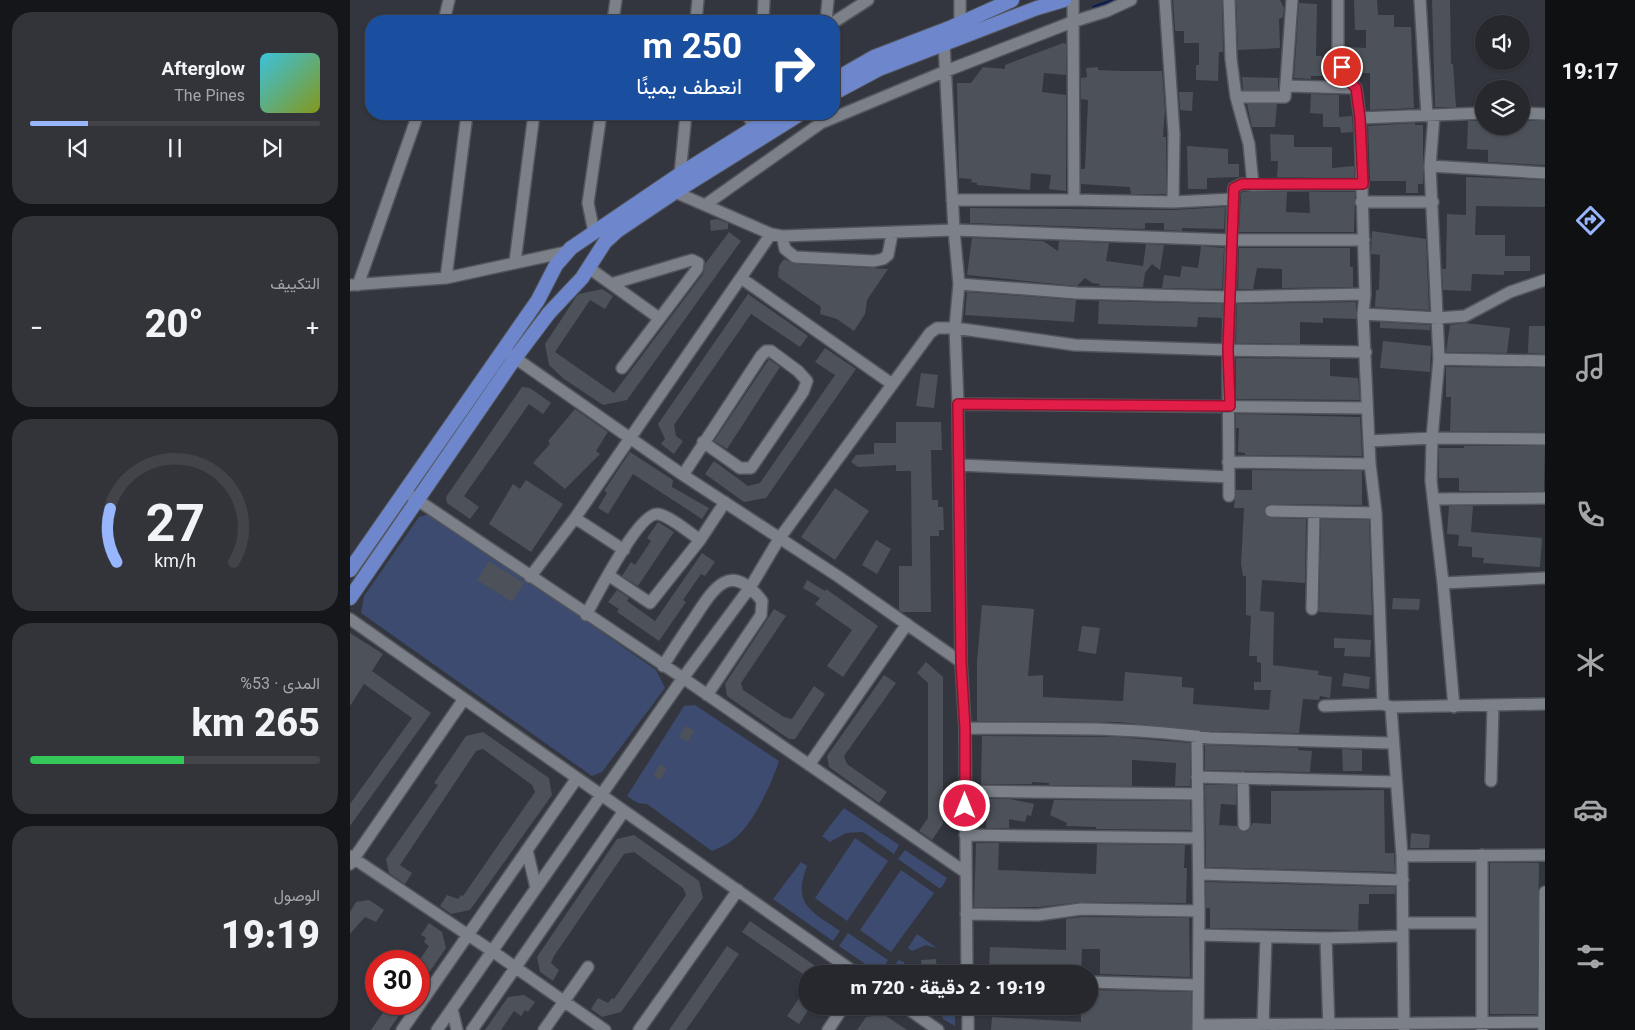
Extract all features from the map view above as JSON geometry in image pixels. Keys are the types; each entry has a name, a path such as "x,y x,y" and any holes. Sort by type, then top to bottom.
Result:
{"main road":[{"path":"840,77 874,57 960,24 1012,0"},
{"path":"840,90 878,69 1037,8 1064,0"},
{"path":"350,570 404,491 509,354 574,287 589,268 613,226 680,174 766,120"},
{"path":"350,598 417,500 509,354 553,270 566,252 594,232 613,226 675,192 790,120"},
{"path":"566,252 577,256 589,268"},
{"path":"553,270 561,281 574,287"}],"street":[{"path":"445,15 449,0"},
{"path":"614,15 616,0"},
{"path":"697,15 698,0"},
{"path":"763,15 764,0"},
{"path":"827,15 828,0"},
{"path":"840,18 868,0"},
{"path":"960,0 960,24"},
{"path":"1073,0 1074,200"},
{"path":"840,110 1072,22 1107,11 1131,0"},
{"path":"1165,0 1174,134 1173,202"},
{"path":"1228,0 1230,60 1236,97 1249,144 1253,185"},
{"path":"1236,97 1282,99 1285,97 1292,0"},
{"path":"1338,0 1338,56 1346,78 1356,88 1360,118 1363,184 1361,202 1366,294 1363,314 1367,408 1370,464 1376,513 1387,705 1402,856 1404,1027"},
{"path":"1420,0 1430,116 1430,166 1439,359 1432,438 1431,481 1443,583 1454,707"},
{"path":"944,44 952,200 959,284 955,328 958,404 961,662 965,728 967,965"},
{"path":"1286,86 1356,88"},
{"path":"1530,113 1545,114"},
{"path":"1360,118 1475,114"},
{"path":"416,120 354,285 446,278 566,252"},
{"path":"446,278 465,120"},
{"path":"515,262 533,120"},
{"path":"594,232 588,203 599,120"},
{"path":"680,174 685,120"},
{"path":"750,120 754,127"},
{"path":"706,205 816,120"},
{"path":"1430,166 1545,173"},
{"path":"1230,496 1228,462 1230,406 1228,350 1232,199 1234,188 1242,184 1363,184"},
{"path":"675,192 777,235 892,234 954,230 1232,240 1364,240"},
{"path":"952,200 1173,202 1232,199"},
{"path":"1361,202 1433,202"},
{"path":"777,235 784,250 794,257 874,261 883,259 888,255 892,234"},
{"path":"530,577 574,518 741,278 777,235"},
{"path":"611,284 688,261 696,261 698,263 698,269 622,368"},
{"path":"589,268 659,318"},
{"path":"741,278 892,384"},
{"path":"1363,314 1438,318 1465,316 1510,292 1545,280"},
{"path":"959,284 1077,293 1230,297 1366,294"},
{"path":"437,1030 683,678 751,586 779,539 930,333 937,328 955,328 1074,345 1366,352"},
{"path":"683,474 703,442 766,351 771,351 798,371 807,382 803,392 751,468 740,468 703,442"},
{"path":"509,354 961,662"},
{"path":"1439,359 1545,361"},
{"path":"958,404 1367,408"},
{"path":"1369,441 1432,438 1545,439"},
{"path":"1228,462 1370,464"},
{"path":"959,465 1229,477"},
{"path":"404,491 683,678 965,872"},
{"path":"1434,499 1545,498"},
{"path":"608,575 650,603 700,540 725,502"},
{"path":"1271,511 1376,513"},
{"path":"1312,610 1314,512"},
{"path":"586,614 608,575 645,520 655,514 663,516 700,540"},
{"path":"574,518 624,550"},
{"path":"1443,583 1545,578"},
{"path":"663,666 714,589 731,581 742,582 751,586 762,601 761,615 707,695"},
{"path":"350,619 844,965"},
{"path":"809,765 907,624"},
{"path":"464,699 351,859 468,934 605,1030"},
{"path":"1324,706 1454,707 1545,704"},
{"path":"1491,781 1493,706"},
{"path":"965,728 1081,729 1181,733 1197,736 1392,743"},
{"path":"1197,736 1199,874 1198,1027 1544,1025 1545,892"},
{"path":"1197,777 1396,782"},
{"path":"402,1030 577,778"},
{"path":"1243,778 1244,825"},
{"path":"965,792 1198,794"},
{"path":"472,1030 624,811"},
{"path":"965,835 1198,838"},
{"path":"527,850 536,888"},
{"path":"1482,855 1482,1026"},
{"path":"1402,856 1545,855"},
{"path":"1199,874 1403,880"},
{"path":"639,1030 738,890"},
{"path":"966,914 1038,915 1081,908 1199,911"},
{"path":"1403,923 1482,923"},
{"path":"1199,935 1326,938 1403,936"},
{"path":"1257,1027 1266,937"},
{"path":"1326,938 1329,1027"},
{"path":"544,1030 588,967"},
{"path":"1098,982 1197,984"},
{"path":"452,1009 457,1030"},
{"path":"828,1030 838,1015"},
{"path":"917,1015 938,1030"},
{"path":"968,1015 968,1030"}],"shaded area":[{"path":"432,513 656,670 665,688 602,772 592,776 361,613 364,596 419,517"},
{"path":"695,705 779,761 760,805 746,827 730,842 712,851 647,804 638,803 627,796 684,706"},
{"path":"844,808 899,845 894,854 863,832 846,833 830,842 822,836"},
{"path":"855,838 888,861 847,921 815,898"},
{"path":"905,850 947,878 942,887 939,888 898,859"},
{"path":"801,862 807,866 803,879 803,898 813,912 840,931 833,941 773,899"},
{"path":"901,870 934,893 891,952 860,930"},
{"path":"848,933 888,960 885,965 867,965 839,946"},
{"path":"917,934 937,948 926,945 912,951 908,948"},
{"path":"898,960 904,962 904,965 895,965"},
{"path":"942,1015 955,1015 955,1026 943,1019"}],"building":[{"path":"1173,0 1222,0 1223,52 1219,52 1218,81 1196,80 1196,65 1199,65 1199,43 1184,43 1184,31 1175,31"},
{"path":"1236,0 1280,0 1284,8 1283,17 1279,19 1280,48 1238,50"},
{"path":"1354,0 1377,0 1378,15 1394,15 1394,27 1411,27 1414,108 1370,110 1370,73 1352,73 1351,61 1348,61 1346,54 1346,47 1366,48 1366,30 1355,30"},
{"path":"1432,0 1450,0 1451,64 1453,64 1456,107 1435,107"},
{"path":"1299,3 1317,4 1316,56 1322,56 1322,76 1311,76 1311,79 1294,78"},
{"path":"1063,43 1066,44 1066,75 1044,73 1042,92 1066,95 1066,191 1049,189 1051,175 1031,173 1030,190 977,185 977,183 971,182 972,179 959,178 957,83 971,83 983,67 1005,69 1005,65"},
{"path":"1098,67 1098,70 1162,71 1165,110 1163,137 1166,137 1166,194 1131,194 1130,187 1081,184 1081,169 1085,169 1088,100 1081,99 1081,78 1087,77 1086,68"},
{"path":"1242,77 1278,78 1278,90 1243,90"},
{"path":"1179,92 1193,92 1192,111 1180,110"},
{"path":"1311,94 1339,95 1339,117 1352,116 1353,132 1341,133 1340,127 1323,127 1323,114 1310,113"},
{"path":"1247,104 1277,104 1275,127 1252,127"},
{"path":"1468,121 1475,121 1475,135 1530,135 1530,121 1545,121 1545,165 1488,162 1488,150 1467,149"},
{"path":"1415,123 1415,125 1423,125 1423,184 1418,184 1418,193 1406,193 1406,181 1370,181 1368,126"},
{"path":"1270,134 1294,135 1294,147 1332,147 1332,168 1354,166 1354,177 1277,177 1278,161 1271,161"},
{"path":"1187,146 1228,149 1228,164 1239,164 1239,177 1207,178 1207,189 1188,189"},
{"path":"1466,177 1545,180 1545,207 1476,206 1475,235 1505,235 1505,256 1530,256 1530,271 1504,271 1504,275 1472,274 1471,291 1443,290 1442,269 1446,269 1447,214 1466,215"},
{"path":"1287,192 1286,212 1310,213 1309,192 1355,192 1354,232 1239,232 1241,193"},
{"path":"1225,207 1224,229 1182,228 1182,231 1164,230 1164,223 1145,223 1145,229 970,223 970,208 1173,210"},
{"path":"717,219 728,223 728,229 711,231 710,220"},
{"path":"1372,231 1426,239 1429,310 1375,307 1376,290 1379,290 1380,255 1371,254"},
{"path":"729,232 741,241 627,400 603,405 564,379 549,365 545,344 576,297 579,294 602,289 613,296 605,309 590,300 555,352 614,393 703,274 705,264"},
{"path":"972,238 1043,241 1058,251 1059,241 1109,243 1106,261 1143,266 1146,244 1164,245 1160,270 1152,264 1145,273 1143,287 1099,286 1100,284 1092,283 1085,278 1077,286 967,275"},
{"path":"1201,246 1224,248 1222,289 1162,288 1164,275 1180,277 1182,266 1198,268"},
{"path":"1239,248 1350,248 1350,267 1353,267 1353,287 1282,288 1282,269 1257,268 1253,289 1238,289"},
{"path":"784,259 795,264 888,269 867,300 865,314 854,331 837,319 820,314 821,307 778,277 779,266"},
{"path":"967,292 1076,300 1074,322 965,315"},
{"path":"748,294 808,336 800,347 751,314 674,425 676,436 683,441 674,454 661,444 665,439 658,424"},
{"path":"1099,301 1222,304 1222,318 1198,317 1197,327 1098,324"},
{"path":"1356,302 1356,319 1323,318 1323,323 1300,322 1300,344 1236,343 1237,304"},
{"path":"1380,322 1430,325 1430,330 1380,328"},
{"path":"1465,323 1510,328 1507,353 1446,352 1450,325"},
{"path":"1529,326 1545,326 1545,354 1528,353"},
{"path":"1383,341 1431,346 1430,372 1380,368"},
{"path":"825,348 856,369 766,498 744,502 705,474 714,461 748,486 760,483 835,375 815,362"},
{"path":"1236,358 1330,359 1330,376 1358,378 1360,400 1236,399"},
{"path":"769,359 780,367 727,449 714,441"},
{"path":"1446,367 1545,368 1545,432 1450,431 1451,397 1446,397"},
{"path":"921,373 938,375 934,408 916,406"},
{"path":"522,387 530,388 551,403 543,414 529,404 464,496 479,507 470,519 447,503 446,497"},
{"path":"575,409 608,432 596,451 600,454 565,489 533,463 550,444 548,441"},
{"path":"1236,414 1360,417 1362,456 1245,455 1245,453 1238,452 1239,428 1236,428"},
{"path":"896,422 941,422 942,450 931,450 932,500 938,500 938,507 943,507 944,530 939,530 939,536 930,536 931,612 902,612 899,610 899,566 912,566 911,471 896,471 896,465 858,467 851,462 856,455 874,454 874,443 896,443"},
{"path":"1464,446 1545,446 1544,491 1459,491 1459,478 1439,478 1439,448 1464,448"},
{"path":"630,452 673,480 672,487 709,508 702,519 633,474 608,514 598,508 607,493 604,491"},
{"path":"1252,470 1362,471 1362,505 1271,504 1267,505 1264,510 1265,515 1270,518 1306,519 1305,583 1262,580 1260,611 1274,612 1273,665 1319,671 1318,675 1332,677 1330,698 1320,696 1319,700 1303,699 1299,733 1210,731 1118,722 977,721 977,662 982,605 1034,609 1028,676 1043,675 1043,697 1123,701 1125,672 1182,677 1182,687 1194,688 1193,704 1269,710 1271,690 1254,690 1254,682 1261,682 1261,663 1257,662 1257,656 1249,656 1251,616 1246,615 1246,576 1243,576 1241,564 1244,508 1234,508 1236,490 1252,490"},
{"path":"526,480 563,504 531,552 489,524 513,484 520,489"},
{"path":"835,488 869,511 835,560 801,537"},
{"path":"1449,506 1473,506 1471,532 1542,538 1540,567 1483,563 1484,558 1472,557 1472,547 1458,546 1459,535 1447,534"},
{"path":"1321,519 1369,520 1372,615 1319,612"},
{"path":"658,522 674,532 638,586 622,576 631,562 635,565 651,541 647,538"},
{"path":"876,540 891,549 877,574 862,565"},
{"path":"702,553 715,562 705,576 701,574 683,600 686,602 659,641 617,612 619,609 608,602 617,590 629,598 627,601 655,621"},
{"path":"489,561 524,583 512,602 477,580"},
{"path":"807,580 825,591 826,589 878,626 843,677 827,666 852,630 815,604 820,598 803,588"},
{"path":"1393,598 1420,599 1419,610 1392,609"},
{"path":"774,609 786,616 741,683 743,690 784,717 792,719 814,686 825,694 795,739 789,739 727,696 725,684"},
{"path":"1082,626 1100,628 1096,654 1078,651"},
{"path":"350,633 383,654 372,671 431,713 350,826 350,804 412,718 364,684 350,706"},
{"path":"1334,638 1371,640 1370,657 1344,656 1345,648 1334,648"},
{"path":"926,662 943,677 943,824 932,840 919,831 928,818 928,683 917,673"},
{"path":"1344,673 1370,677 1369,689 1342,686"},
{"path":"884,675 896,683 844,756 847,764 887,792 879,803 829,767 827,756"},
{"path":"685,726 694,730 688,742 679,737"},
{"path":"483,732 549,778 552,795 470,910 451,914 440,906 447,895 458,899 461,895 463,896 535,792 532,785 483,749 476,751 400,865 412,873 405,884 389,873 386,859 438,785 434,783 466,736"},
{"path":"982,736 1118,737 1190,743 1190,786 1175,786 1176,763 1132,760 1132,786 1049,785 1049,783 1032,782 1032,784 981,784"},
{"path":"1205,745 1298,748 1298,750 1312,751 1310,772 1205,770"},
{"path":"1342,749 1362,750 1362,771 1343,771"},
{"path":"660,764 667,769 660,780 653,776"},
{"path":"1205,785 1236,785 1236,805 1221,804 1219,825 1237,826 1244,832 1248,831 1253,823 1271,824 1271,791 1384,790 1385,853 1394,853 1395,872 1206,867"},
{"path":"988,799 1010,799 1034,804 1031,816 1027,815 1025,822 1009,819 1009,828 986,828"},
{"path":"1054,800 1190,801 1191,830 1096,829 1096,827 1066,826 1067,823 1050,815"},
{"path":"1411,833 1430,835 1429,848 1410,848"},
{"path":"634,835 699,881 703,898 621,1012 602,1017 591,1009 598,998 608,1003 612,998 614,999 686,895 683,888 634,852 624,854 554,956 551,963 559,970 553,981 540,972 537,957 617,839"},
{"path":"976,843 999,843 998,870 1096,874 1097,844 1185,845 1184,868 1187,868 1186,903 1081,902 1038,907 974,907"},
{"path":"1490,863 1539,863 1537,1014 1490,1014"},
{"path":"1206,882 1395,887 1395,894 1369,894 1369,904 1359,904 1358,930 1210,928 1210,908 1206,908"},
{"path":"369,900 384,910 376,922 365,917 350,934 350,912 356,902"},
{"path":"1081,917 1189,918 1190,977 1100,974 1100,949 1082,949 1081,965 989,965 990,947 1066,950 1066,919"},
{"path":"750,921 814,965 798,965 798,971 742,932"},
{"path":"429,923 442,932 446,948 430,971 430,950 426,950 429,946 424,942 426,938 421,935"},
{"path":"727,946 739,954 686,1030 669,1030"},
{"path":"936,959 936,965 921,965 921,960"},
{"path":"1098,990 1191,992 1191,1030 991,1030 992,1017 1081,1022 1081,1015 1098,1015"},
{"path":"524,995 535,1002 528,1012 525,1010 521,1016 514,1011 501,1030 485,1030 508,997"},
{"path":"798,1000 798,1015 805,1015 799,1024 787,1016"},
{"path":"381,1015 399,1015 389,1030 371,1030"},
{"path":"884,1015 907,1030 857,1030 866,1017"}],"waterway":[{"path":"1094,7 1114,0"}],"route":[{"path":"965,806 958,404 1230,406 1228,350 1234,188 1242,184 1363,184 1360,118 1356,88 1346,78 1342,67"}]}
